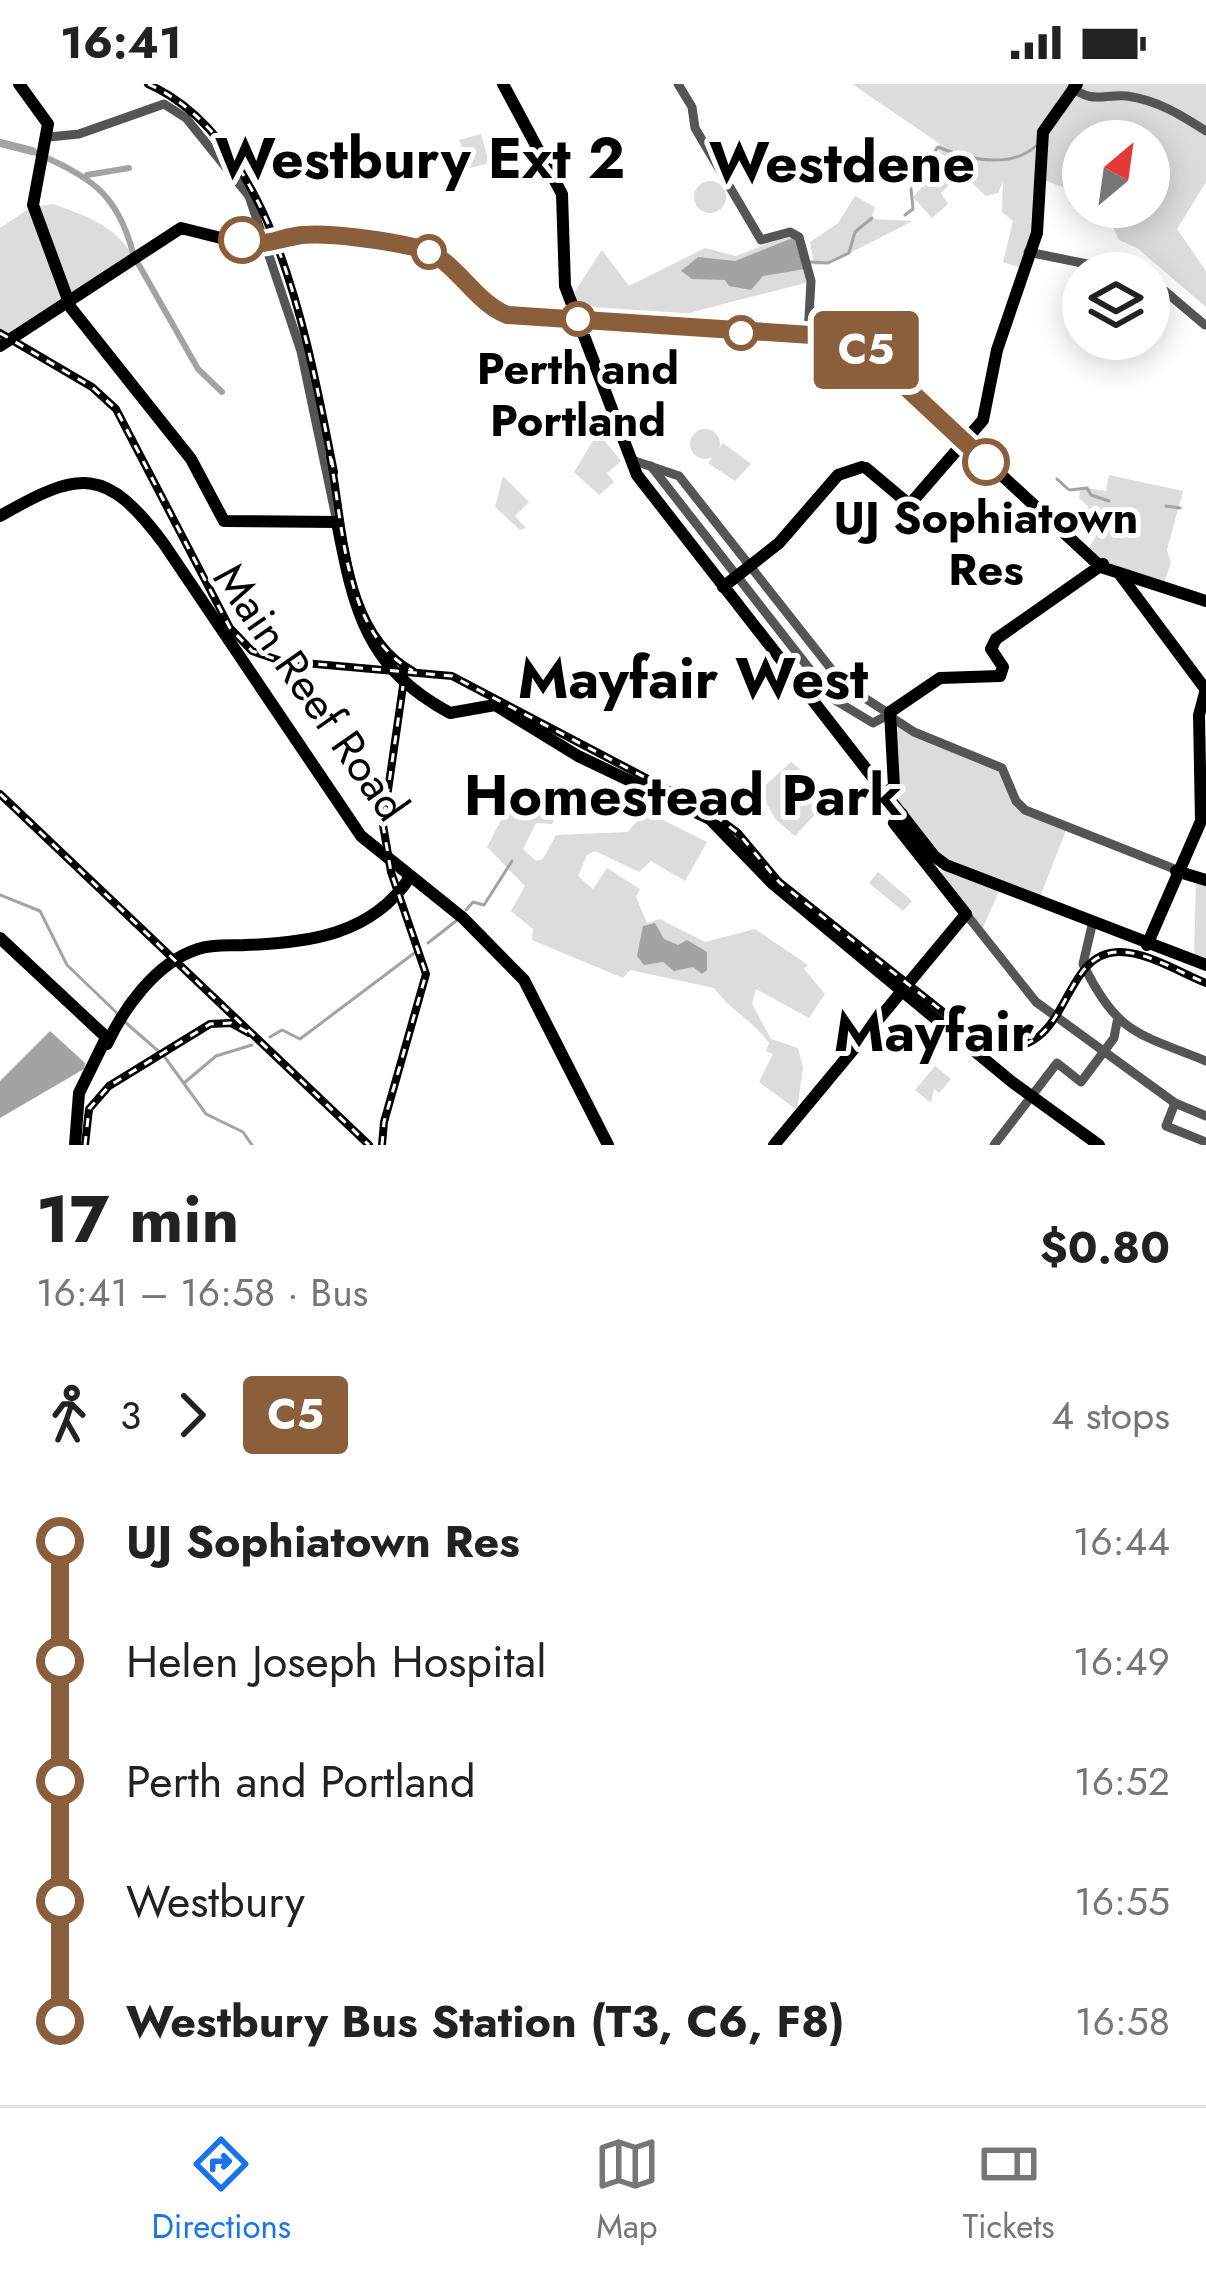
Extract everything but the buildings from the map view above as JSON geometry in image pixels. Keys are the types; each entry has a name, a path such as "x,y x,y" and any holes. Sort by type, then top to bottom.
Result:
{"main road":[{"path":"502,84 558,189 561,285 638,464"},
{"path":"723,587 780,542 835,477 864,469 910,502 973,430 1037,229 1043,125 1075,88"},
{"path":"24,89 46,117 49,137 34,210 68,300 193,461 224,521 337,522 356,614 391,675 453,713 496,706 584,759 709,818 758,872 1100,1145"},
{"path":"68,300 179,222 270,245 312,234 425,250 497,313 847,337 867,346 973,430 1102,564"},
{"path":"6,340 178,228 270,245 300,238 413,250 444,266 497,313"},
{"path":"578,320 605,395 638,464 723,587 940,864 1094,927 1147,941 1206,965"},
{"path":"847,337 897,383 973,430 1102,564 1183,597 1206,599"},
{"name":"Main Reef Road","path":"0,518 58,487 94,485 128,501 196,585 216,624"},
{"name":"Main Reef Road","path":"161,543 360,840 401,880 511,969 606,1145"},
{"path":"883,793 894,787 890,715 941,677 1000,676 1004,667 991,649 995,639 1102,564"},
{"path":"1126,575 1206,599"},
{"path":"1126,575 1204,693 1202,823 1184,873 1147,941"},
{"name":"Main Reef Road","path":"254,681 285,735 330,795"},
{"path":"773,1142 966,914 894,824 901,814"},
{"path":"76,1145 77,1099 95,1061 121,1018 163,968 218,942 330,938 401,880"},
{"path":"0,940 106,1032 159,974 198,950 327,940 401,880"},
{"name":"Main Reef Road","path":"511,969 573,1080"},
{"path":"93,1023 107,1040"},
{"path":"93,1023 102,1041 95,1061"},
{"path":"76,1145 80,1093 107,1040"},
{"path":"559,1055 554,1072 573,1080 578,1060"}],"street":[{"path":"678,84 692,107 694,128 761,240 786,232 800,238 811,281 808,333"},
{"path":"1075,88 1092,99 1126,96 1168,107 1206,130"},
{"path":"49,137 81,134 163,104 177,112 248,194 270,245 302,351 337,522"},
{"path":"1028,253 1062,260"},
{"path":"1170,296 1205,325"},
{"path":"638,464 680,476 843,685 905,726 1003,768 1022,808 1184,873"},
{"path":"638,464 737,576 831,698 873,723 890,715"},
{"path":"966,914 1039,1004 1144,1075 1175,1103 1206,1116"},
{"path":"1094,927 1083,966 1117,1022 1206,1061"},
{"path":"995,1139 1061,1067 1081,1082 1106,1048 1117,1022"},
{"path":"1175,1103 1166,1126 1206,1142"}],"shaded area":[{"path":"852,84 1072,84 1044,122 1034,230 1021,268 1003,262 1013,221 1002,212 1003,182 998,193 986,196 973,184 976,167 961,173 938,150 940,144"},
{"path":"1080,84 1206,84 1206,182 1177,229 1206,271 1206,307 1170,276 1170,252 1142,252 1119,240 1114,228 1170,228 1170,120 1062,120 1062,187 1041,179 1045,130 1073,92 1093,101 1123,98 1077,88"},
{"path":"481,134 489,163 470,168 459,140"},
{"path":"933,157 959,175 941,193 948,204 932,218 913,197 924,185 917,177"},
{"path":"710,181 721,186 726,197 721,208 710,213 699,208 694,197 699,186"},
{"path":"855,196 875,207 871,219 913,221 828,264 814,265 810,242 838,223"},
{"path":"53,204 107,228 132,254 8,335 0,330 0,228 30,208"},
{"path":"796,236 809,282 658,321 576,303 575,291 602,250 629,286 705,248 736,256"},
{"path":"795,237 805,269 763,276 751,290 729,286 725,280 692,279 681,271 698,257 735,261"},
{"path":"705,429 716,433 720,444 716,455 705,459 694,455 690,444 694,433"},
{"path":"604,440 621,461 607,473 614,482 599,495 574,472 593,441"},
{"path":"723,443 751,464 735,481 708,463"},
{"path":"1109,475 1183,491 1167,550 1171,563 1164,583 1106,562 1089,548 1099,531 1083,514 1088,506 1079,498 1081,487 1106,491"},
{"path":"503,476 529,502 515,516 526,528 520,530 495,507"},
{"path":"897,724 997,769 1013,800 1066,830 1040,897 947,864 892,798 892,726"},
{"path":"791,762 805,773 824,805 795,836 776,820 759,791"},
{"path":"510,803 554,820 552,824 536,823 523,849 536,861 543,859 556,835 628,832 645,811 707,842 685,881 651,861 639,872 595,851 587,855 578,876 593,889 607,868 640,889 636,897 647,923 660,919 705,942 755,929 808,965 804,969 825,994 809,1018 756,989 752,1004 771,1039 798,1048 803,1068 797,1110 759,1082 773,1054 766,1051 769,1043 714,988 630,970 623,978 532,940 533,929 511,911 525,886 487,847"},
{"path":"946,868 999,891 982,930 941,879"},
{"path":"878,872 912,901 903,911 869,883"},
{"path":"1196,881 1206,884 1206,962 1194,957"},
{"path":"655,923 664,939 678,945 687,940 707,952 707,970 702,974 693,967 674,971 663,962 644,965 637,956 643,926"},
{"path":"50,1031 85,1063 84,1069 0,1118 0,1081"},
{"path":"935,1066 951,1079 939,1093 934,1089 931,1103 915,1090"}],"waterway":[{"path":"0,143 32,151"},
{"path":"912,183 938,147 1001,160 1036,146"},
{"path":"32,151 84,178 108,199 133,253"},
{"path":"87,175 129,168"},
{"path":"905,215 913,209 911,189"},
{"path":"811,262 828,263 849,253 855,232 872,218"},
{"path":"135,258 198,369 222,392"},
{"path":"1057,479 1068,489"},
{"path":"1070,490 1087,488 1091,495 1109,501"},
{"path":"1166,506 1180,508"},
{"path":"466,910 473,902 484,905 512,861"},
{"path":"0,895 40,911 67,965 119,1015"},
{"path":"428,943 456,921"},
{"path":"270,1037 282,1030 300,1039 417,951"},
{"path":"125,1022 164,1056 206,1114 243,1132 252,1145"},
{"path":"184,1083 216,1056 252,1045"}],"railway":[{"path":"148,84 192,112 228,152 257,200 298,310 334,472"},
{"path":"0,333 92,387 116,409 230,628 252,651 281,661 452,676 707,810 738,833 779,882 985,1045 1013,1047 1034,1040 1049,1025 1083,970 1098,957 1118,952 1140,955 1206,983"},
{"path":"330,456 350,576 360,605 390,654 413,671"},
{"path":"382,1145 384,1122 426,974 391,872 383,825 403,686"},
{"path":"0,794 369,1145"},
{"path":"85,1145 89,1109 109,1086 210,1024 231,1023 249,1033"}],"bus line":[{"name":"C5","path":"242,240 265,247 302,236 422,249 442,259 482,300 507,315 842,337 863,347 986,462"}],"place":[{"name":"Perth and Portland","path":"578,319"},
{"name":"UJ Sophiatown Res","path":"986,462"}],"district":[{"name":"Westbury Ext 2","path":"420,158"},
{"name":"Westdene","path":"842,162"},
{"name":"Mayfair West","path":"693,678"},
{"name":"Homestead Park","path":"683,795"},
{"name":"Mayfair","path":"934,1031"}]}
